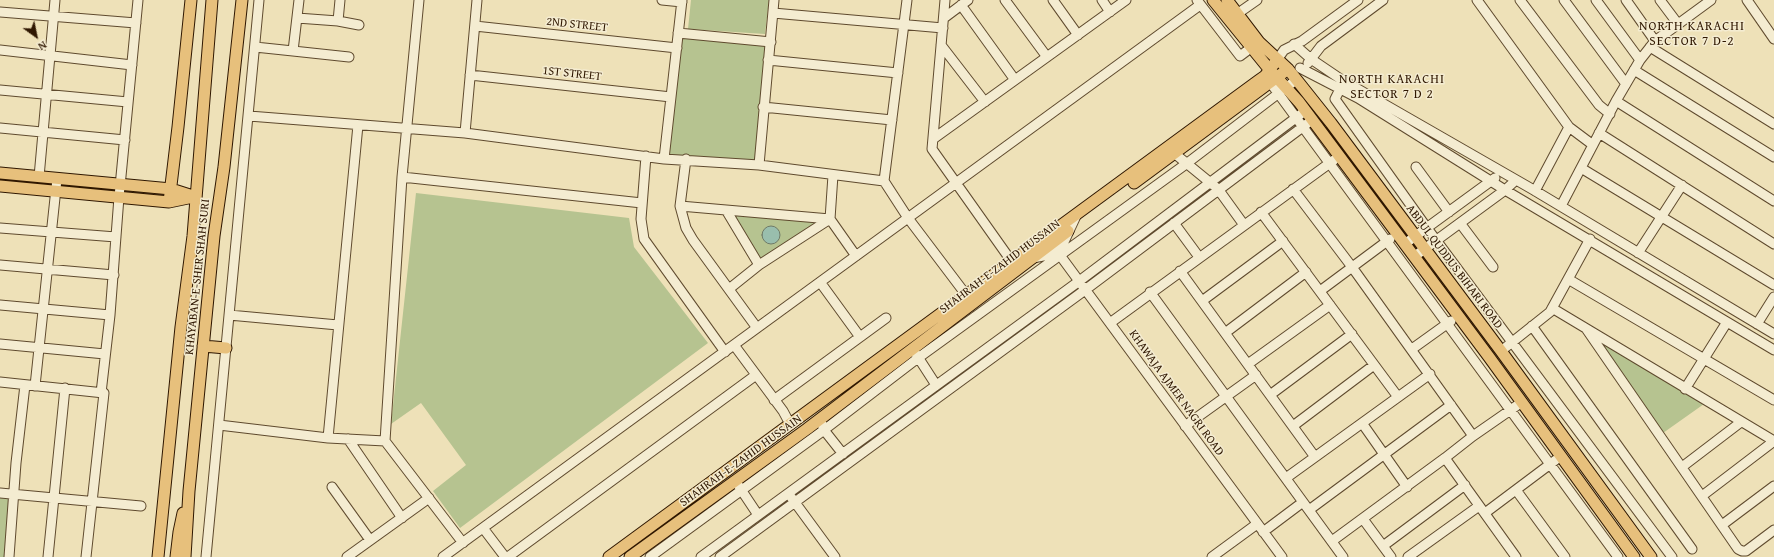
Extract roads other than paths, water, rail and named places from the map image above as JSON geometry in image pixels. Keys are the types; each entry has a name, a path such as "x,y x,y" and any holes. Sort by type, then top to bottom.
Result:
{"main road":[{"path":"168,202 171,189 191,0"},
{"name":"KHAYABAN-E-SHER SHAH SURI","path":"158,557 180,327 193,236 212,0"},
{"name":"KHAYABAN-E-SHER SHAH SURI","path":"185,557 214,236 224,167 242,0"},
{"name":"ABDUL QUDDUS BIHARI ROAD","path":"1213,0 1252,47 1270,76 1283,91 1305,111 1340,155 1459,315 1633,557"},
{"name":"ABDUL QUDDUS BIHARI ROAD","path":"1227,0 1259,42 1288,69 1331,123 1652,557"},
{"name":"SHAHRAH-E-ZAHID HUSSAIN","path":"630,557 738,486 820,419 916,354 1031,258 1174,153 1270,76 1277,60"},
{"name":"SHAHRAH-E-ZAHID HUSSAIN","path":"609,557 1012,262 1270,76 1288,69"},
{"path":"0,173 171,189 196,197"},
{"path":"0,186 168,202 196,197"},
{"path":"204,346 226,348"},
{"path":"800,417 807,429"},
{"path":"176,557 179,532 190,491"}],"street":[{"path":"39,177 56,0"},
{"path":"101,393 114,275 120,184 138,0"},
{"path":"206,557 259,0"},
{"path":"293,51 299,0"},
{"path":"338,21 340,0"},
{"path":"419,0 402,177 385,441 463,543"},
{"path":"465,133 477,0"},
{"path":"662,0 682,1 664,159"},
{"path":"759,165 763,107 774,0"},
{"path":"907,0 884,181 908,218 967,296"},
{"path":"946,0 942,28 932,148 955,184 1012,262"},
{"path":"1005,0 1047,57"},
{"path":"1053,0 1078,35"},
{"path":"1102,0 1110,12"},
{"path":"933,139 1126,0"},
{"path":"1237,14 1257,0"},
{"name":"SHAHRAH-E-ZAHID HUSSAIN","path":"1277,60 1284,50 1302,41 1358,0"},
{"path":"1288,69 1300,68 1307,64 1321,46 1383,0"},
{"path":"1477,0 1569,127 1593,145"},
{"path":"1520,0 1599,105 1610,114"},
{"path":"1564,0 1626,84"},
{"path":"1596,0 1640,60"},
{"path":"1626,0 1653,44 1774,124"},
{"path":"1661,0 1678,24"},
{"path":"1561,206 1616,101 1640,60 1653,44 1711,0"},
{"path":"1747,0 1774,39"},
{"path":"944,18 964,2 1015,80"},
{"path":"443,557 955,184 1199,2 1240,56 1252,47"},
{"path":"0,12 136,23"},
{"path":"773,12 942,28"},
{"path":"297,18 359,24"},
{"name":"2ND STREET","path":"475,26 677,48"},
{"path":"678,33 770,42"},
{"path":"1294,44 1311,59 1342,80 1377,98 1561,206 1774,334"},
{"path":"941,45 984,102"},
{"path":"255,47 349,57"},
{"path":"0,50 132,65"},
{"path":"768,60 898,72"},
{"path":"1300,68 1358,98 1505,190 1590,239 1774,350"},
{"path":"1634,70 1774,157"},
{"name":"1ST STREET","path":"470,75 671,97"},
{"path":"650,557 738,486 824,430 916,354 1060,256 1186,164 1296,80"},
{"path":"1340,89 1335,99 1427,228 1672,557"},
{"path":"0,90 128,102"},
{"path":"1283,91 1296,118 1330,162 1386,241 1618,557"},
{"path":"1616,101 1774,201"},
{"path":"763,107 892,120"},
{"path":"701,557 1078,282 1305,111"},
{"path":"249,116 465,133 664,159 686,159 759,165 884,181"},
{"path":"720,557 1085,290 1312,120"},
{"path":"328,438 358,124"},
{"path":"1535,191 1569,127"},
{"path":"0,128 125,140"},
{"path":"1600,133 1774,244"},
{"path":"1174,153 1218,189 1244,225"},
{"path":"1110,323 1180,270 1340,155"},
{"path":"646,156 641,220 644,238 725,352"},
{"path":"686,159 680,206 686,228 693,240 757,328"},
{"path":"1416,167 1449,212"},
{"path":"1581,168 1774,285"},
{"path":"1406,243 1492,181 1501,172"},
{"path":"833,175 830,219 856,256"},
{"path":"402,177 642,203"},
{"path":"35,386 57,179"},
{"path":"1415,256 1505,190 1516,180"},
{"path":"1638,253 1682,185"},
{"path":"1293,189 1412,349 1473,436"},
{"path":"680,206 830,219"},
{"path":"726,210 759,265"},
{"path":"1261,212 1398,397"},
{"path":"1060,256 1069,230 1076,216"},
{"path":"729,289 759,265 830,219"},
{"path":"1174,223 1199,257"},
{"path":"1460,223 1493,267"},
{"path":"0,228 116,237"},
{"path":"1320,291 1398,233"},
{"path":"1501,351 1552,308 1590,239"},
{"path":"1202,301 1283,241"},
{"name":"KHAWAJA AJMER NAGRI ROAD","path":"1051,243 1078,282 1110,323 1282,557"},
{"path":"1002,270 1031,258 1048,255 1060,256"},
{"path":"0,265 114,275"},
{"path":"1180,270 1315,457"},
{"path":"1225,333 1306,272"},
{"path":"1568,279 1774,400"},
{"path":"820,282 860,337"},
{"path":"1150,292 1343,557"},
{"path":"1757,324 1774,297"},
{"path":"0,305 110,315"},
{"path":"1248,364 1330,305"},
{"path":"1552,308 1774,441 1702,496"},
{"path":"229,315 338,325"},
{"path":"1412,349 1459,315"},
{"path":"774,400 886,318"},
{"path":"1685,389 1727,322"},
{"path":"1532,326 1692,549"},
{"path":"1587,330 1738,548 1742,552 1746,551 1774,530"},
{"path":"1270,395 1352,334"},
{"path":"0,344 106,354"},
{"path":"734,345 790,424"},
{"path":"916,354 936,385"},
{"path":"1293,426 1374,365"},
{"path":"1286,478 1430,374"},
{"path":"508,557 756,375"},
{"path":"1185,426 1256,375"},
{"path":"0,382 104,393 86,557"},
{"path":"9,557 13,495 25,385"},
{"path":"48,557 65,388"},
{"path":"1332,542 1473,436 1522,402"},
{"path":"1309,510 1385,456 1451,405"},
{"path":"820,419 824,430 843,454"},
{"path":"1682,467 1741,422"},
{"path":"1362,423 1407,487"},
{"path":"219,425 328,438 385,441"},
{"path":"348,439 402,518"},
{"path":"1408,557 1482,509 1516,490 1561,456"},
{"path":"1445,458 1516,557"},
{"path":"1383,546 1465,485"},
{"path":"738,486 758,515"},
{"path":"1722,525 1774,486"},
{"path":"332,487 370,540"},
{"path":"1516,490 1565,557"},
{"path":"0,493 141,506"},
{"path":"788,493 835,557"},
{"path":"347,557 429,498"},
{"path":"1212,557 1303,502"},
{"path":"1363,519 1391,557"},
{"path":"483,528 505,557"}],"district":[{"name":"NORTH KARACHI SECTOR 7 D-2","path":"1692,34"},
{"name":"NORTH KARACHI SECTOR 7 D 2","path":"1392,88"}]}
